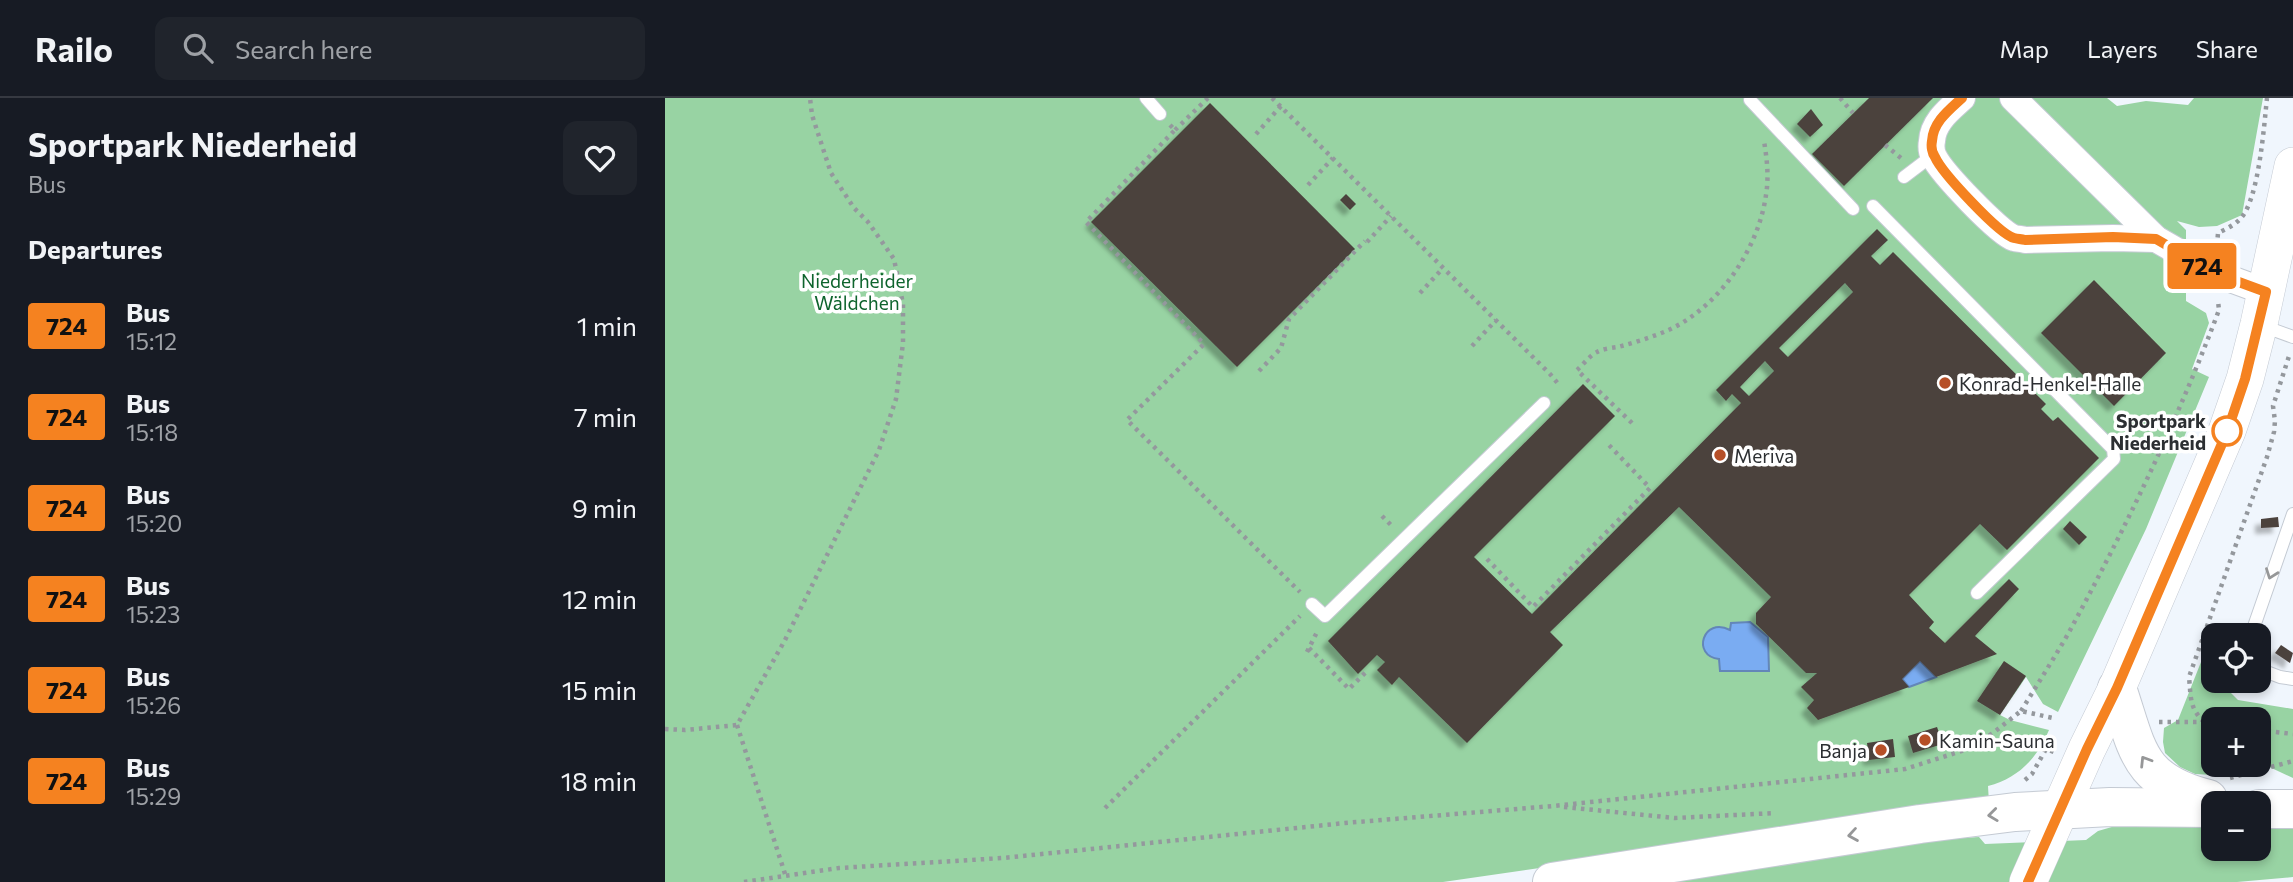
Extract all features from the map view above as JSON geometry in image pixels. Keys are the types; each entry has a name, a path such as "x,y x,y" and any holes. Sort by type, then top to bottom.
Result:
{"highway":[{"path":"2117,688 2139,752 2153,774 2167,785 2201,798"},
{"path":"1552,882 1920,824 2054,824 2125,807 2201,808"},
{"path":"2271,809 2293,809"}],"main road":[{"path":"2028,882 2117,688 2227,432 2245,379 2293,166"}],"street":[{"path":"1962,98 1942,116 1934,133 1933,155 1942,169 1990,219 2014,238 2156,239"},
{"path":"2013,98 2156,239 2217,274 2262,308"}],"lane":[{"path":"1146,98 1160,114"},
{"path":"1750,100 1853,209"},
{"path":"1904,177 1933,155"},
{"path":"1873,206 2113,449 2114,459 1977,593"},
{"path":"2262,308 2293,337"},
{"path":"1312,604 1325,616 1544,403"},
{"path":"2255,623 2293,513"},
{"path":"2271,674 2293,679"}],"path":[{"path":"786,877 737,725 785,640 879,450 896,399 903,343 903,304 894,259 868,222 854,208 831,173 812,115 810,98"},
{"path":"1105,808 1312,604 1127,420 1204,344 1086,222 1208,98"},
{"path":"1272,98 1560,386"},
{"path":"1840,98 1853,113"},
{"path":"2217,274 2218,233 2242,217 2249,204 2259,162 2267,98"},
{"path":"1632,423 1577,370 1596,352 1667,331 1694,314 1719,292 1740,266 1761,220 1767,194 1763,134 1750,100"},
{"path":"1256,134 1281,107"},
{"path":"1160,114 1175,130"},
{"path":"1308,185 1333,158"},
{"path":"1259,371 1282,348 1289,319 1391,216"},
{"path":"1420,293 1443,268"},
{"path":"744,882 839,868 1003,858 1345,823 1553,806 1905,769 1968,749 2021,711 2067,636 2141,492 2195,375 2219,310"},
{"path":"1472,346 1496,320"},
{"path":"2201,719 2195,713 2191,701 2189,677 2267,457 2274,432 2273,406 2293,345"},
{"path":"1487,559 1533,607 1650,488 1606,442"},
{"path":"1309,648 1349,689 1366,672"},
{"path":"2021,711 2053,718"},
{"path":"2152,722 2201,722"},
{"path":"665,729 685,730 737,725"},
{"path":"2271,731 2293,734"},
{"path":"2021,784 2032,774 2046,748"},
{"path":"1553,806 1675,818 1777,813"}],"green space":[{"name":"Sportpark Niederheid","path":"665,98 2107,98 2117,106 2146,101 2188,105 2194,98 2263,98 2242,215 2217,226 2199,227 2177,221 2186,230 2186,301 2206,313 2209,323 2192,369 2209,377 2146,529 2058,712 2043,704 2026,677 2000,715 2049,730 2026,766 2009,778 1988,786 1989,803 1443,882 665,882"},
{"path":"2201,662 2201,693 2231,693 2238,700 2293,709 2293,778 2271,768 2271,707 2201,707 2201,774 2180,767 2165,753 2164,728 2178,720"},
{"path":"2129,822 2201,823 2201,861 2271,861 2271,823 2293,823 2293,877 2237,882 1642,882 1884,843 1979,837 1985,844 2086,840 2098,831"}],"water":[{"path":"1750,622 1768,637 1769,671 1720,671 1719,659 1710,656 1703,645 1707,632 1721,627 1730,630 1731,623"},
{"path":"1920,661 1936,677 1909,687 1902,679"}],"building":[{"path":"1869,98 1933,98 1844,186 1812,154"},
{"path":"1210,103 1355,249 1237,367 1091,222"},
{"path":"1811,109 1823,125 1810,137 1797,124"},
{"path":"1346,194 1356,204 1350,210 1340,200"},
{"path":"1877,229 1888,240 1871,256 1880,265 1893,252 2046,404 2041,409 2053,421 2058,417 2099,458 2007,550 1980,524 1909,595 1934,622 1929,628 1945,643 2009,579 2019,589 1975,636 1997,654 1936,677 1920,661 1902,679 1909,687 1818,720 1807,708 1814,700 1801,687 1817,673 1806,673 1756,624 1756,613 1771,597 1679,507 1550,632 1563,645 1467,743 1399,677 1392,685 1377,670 1385,662 1377,655 1358,674 1328,641 1583,384 1615,416 1474,557 1532,614 1741,403 1732,394 1726,401 1716,390","holes":["1845,283 1853,292 1788,357 1779,348","1765,361 1774,371 1749,396 1740,387"]},
{"path":"2094,280 2166,353 2114,406 2041,333"},
{"path":"2278,517 2279,527 2261,528 2261,519"},
{"path":"2070,521 2087,537 2079,545 2063,529"},
{"path":"2281,645 2293,653 2290,663 2275,653"},
{"path":"2004,661 2026,676 2000,715 1977,701"},
{"name":"Kamin-Sauna","path":"1937,727 1943,744 1913,753 1908,736"},
{"name":"Banja","path":"1893,739 1895,757 1869,760 1867,743"}],"bus line":[{"name":"724","path":"1962,98 1942,116 1934,133 1933,155 1942,169 2007,234 2025,240 2113,237 2156,239 2217,274 2266,292 2245,379 2227,432 2117,688 2028,882"}],"place":[{"name":"Konrad-Henkel-Halle","path":"1945,383"},
{"name":"Sportpark Niederheid","path":"2227,431"},
{"name":"Meriva","path":"1720,455"},
{"name":"Kamin-Sauna","path":"1925,740"},
{"name":"Banja","path":"1881,750"}],"park label":[{"name":"Niederheider Wäldchen","path":"857,291"}]}
